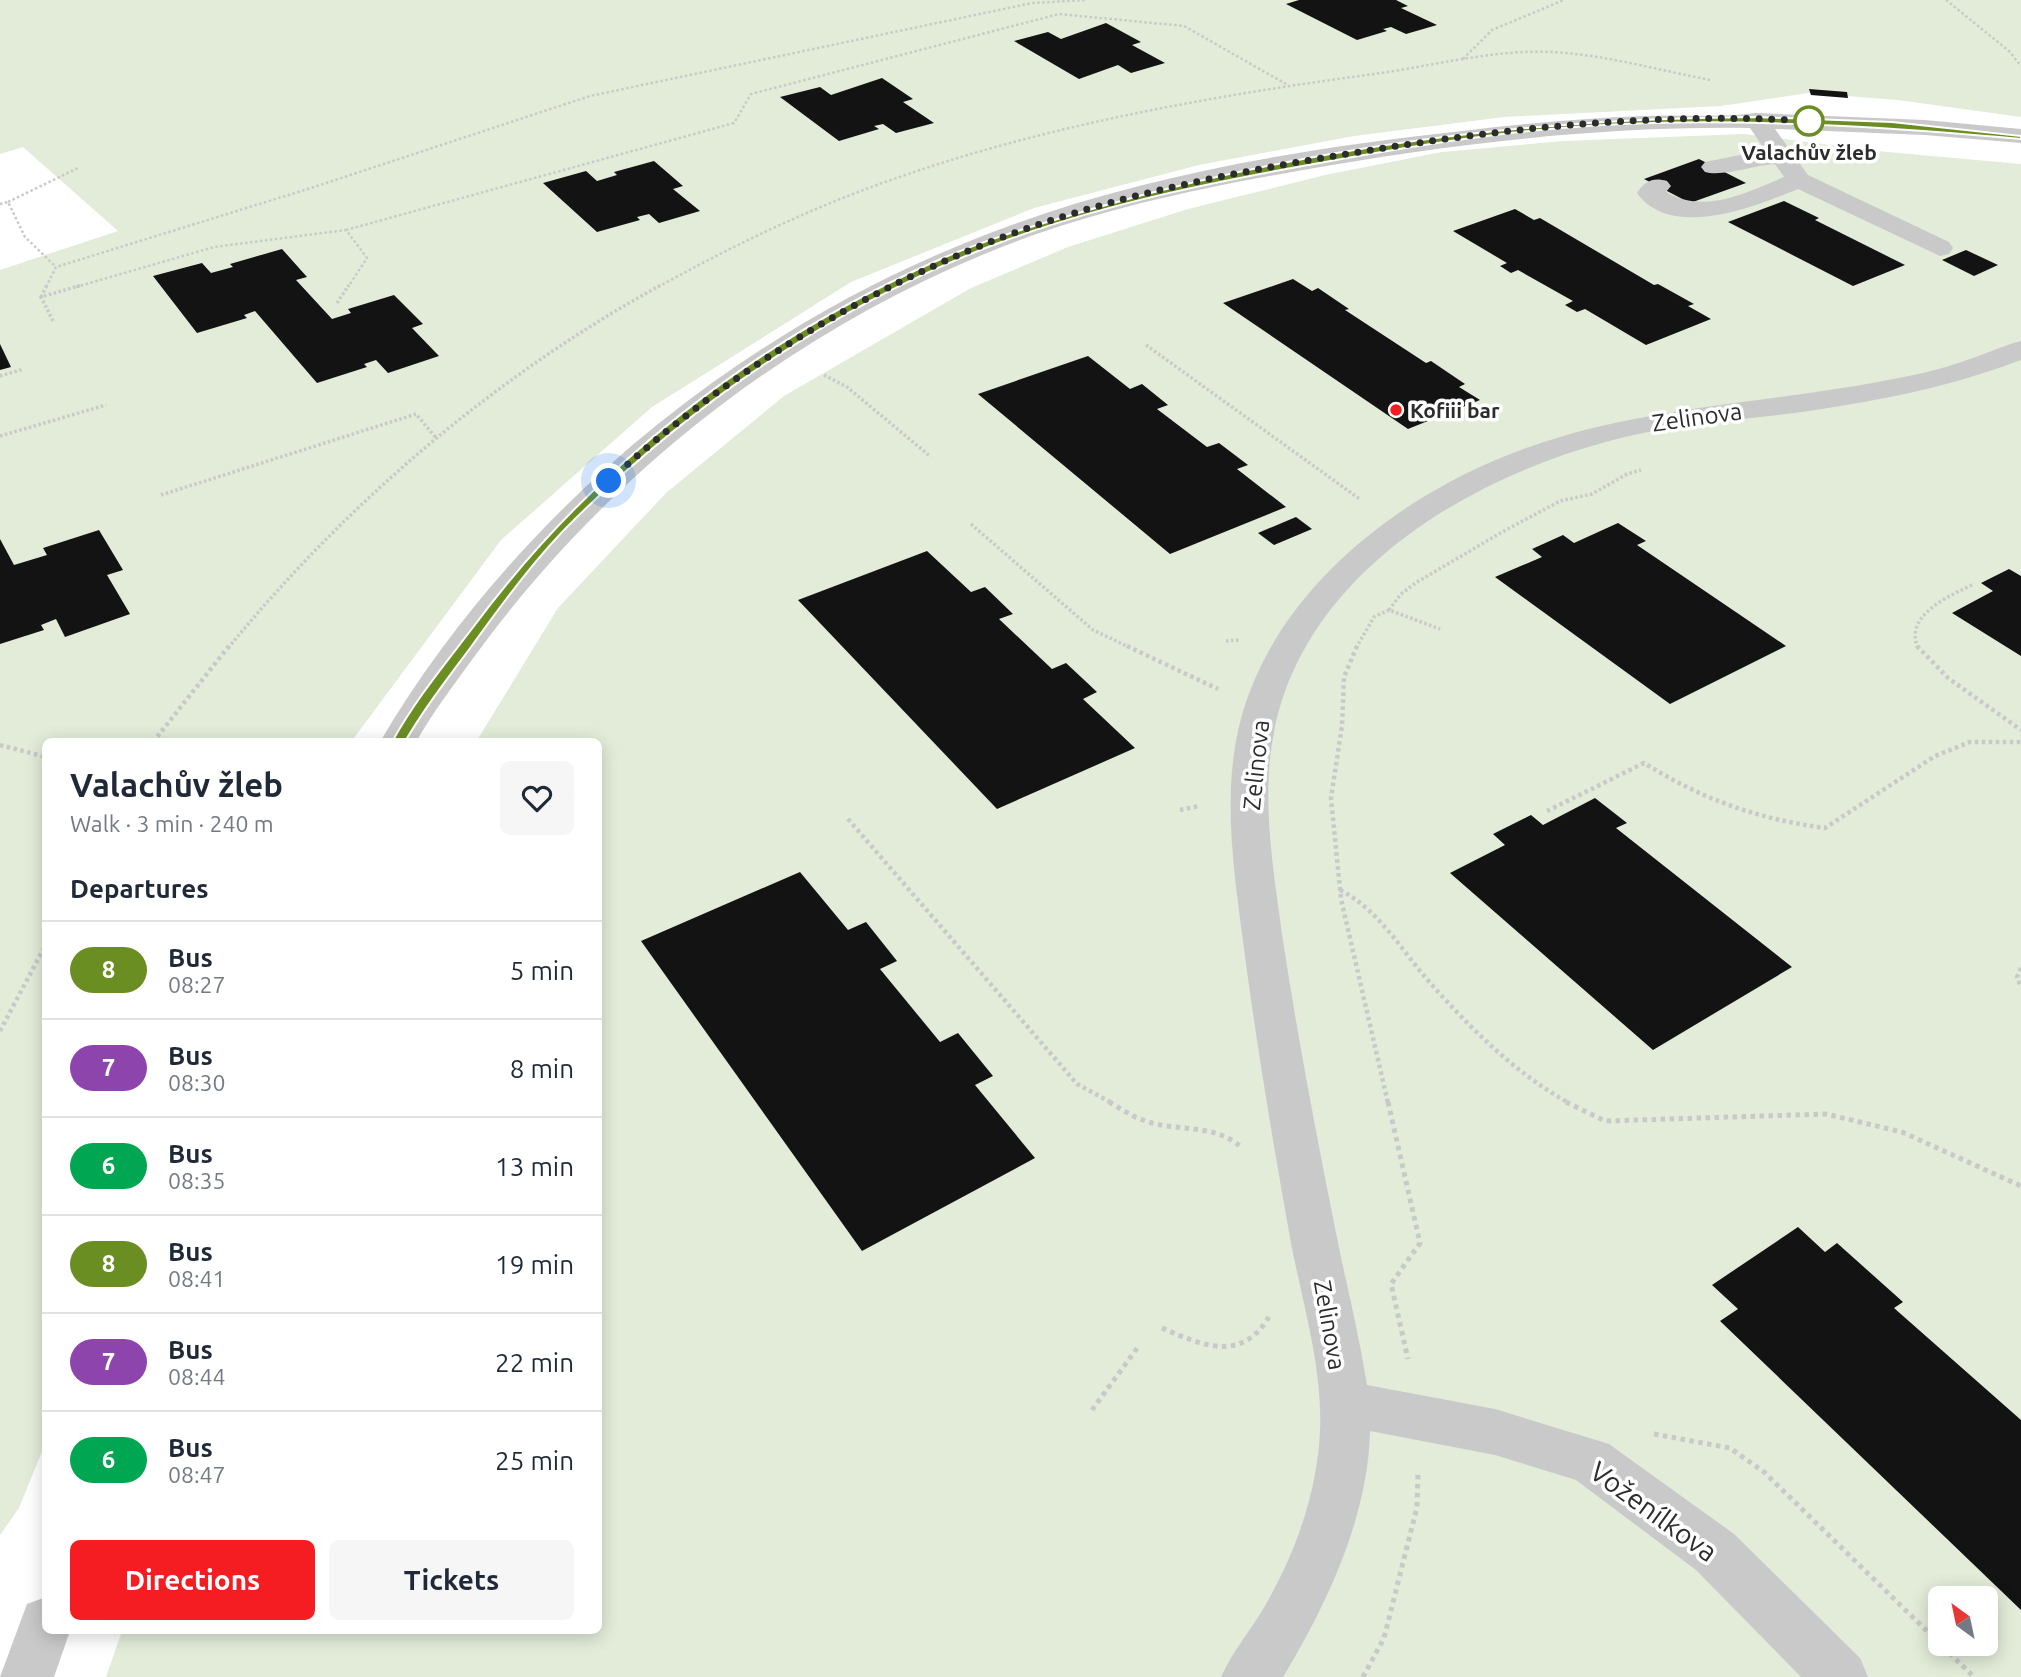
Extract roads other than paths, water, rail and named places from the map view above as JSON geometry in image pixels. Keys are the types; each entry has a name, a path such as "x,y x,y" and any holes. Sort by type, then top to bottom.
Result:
{"street":[{"path":"400,738 411,718 504,593 568,519 650,444 722,388 812,328 937,264 1005,237 1199,181 1334,156 1481,134 1650,120 1756,120 1892,125 2021,136"},
{"path":"1756,120 1799,180 1940,248"},
{"path":"1714,167 1751,158 1783,156"},
{"path":"1658,186 1650,193 1660,201 1680,209 1713,212 1799,180"},
{"name":"Zelinova","path":"1249,1677 1285,1628 1322,1541 1345,1435 1343,1403 1283,1080 1250,842 1256,730 1278,670 1306,623 1341,580 1391,530 1452,492 1492,473 1613,431 1652,423 1883,392 1938,379 2021,350"},
{"name":"Voženílkova","path":"1343,1403 1495,1432 1591,1461 1715,1552 1840,1677"},
{"path":"26,1677 42,1634"}],"place":[{"name":"Valachův žleb","path":"1809,121"},
{"name":"Kofiii bar","path":"1396,410"}]}
